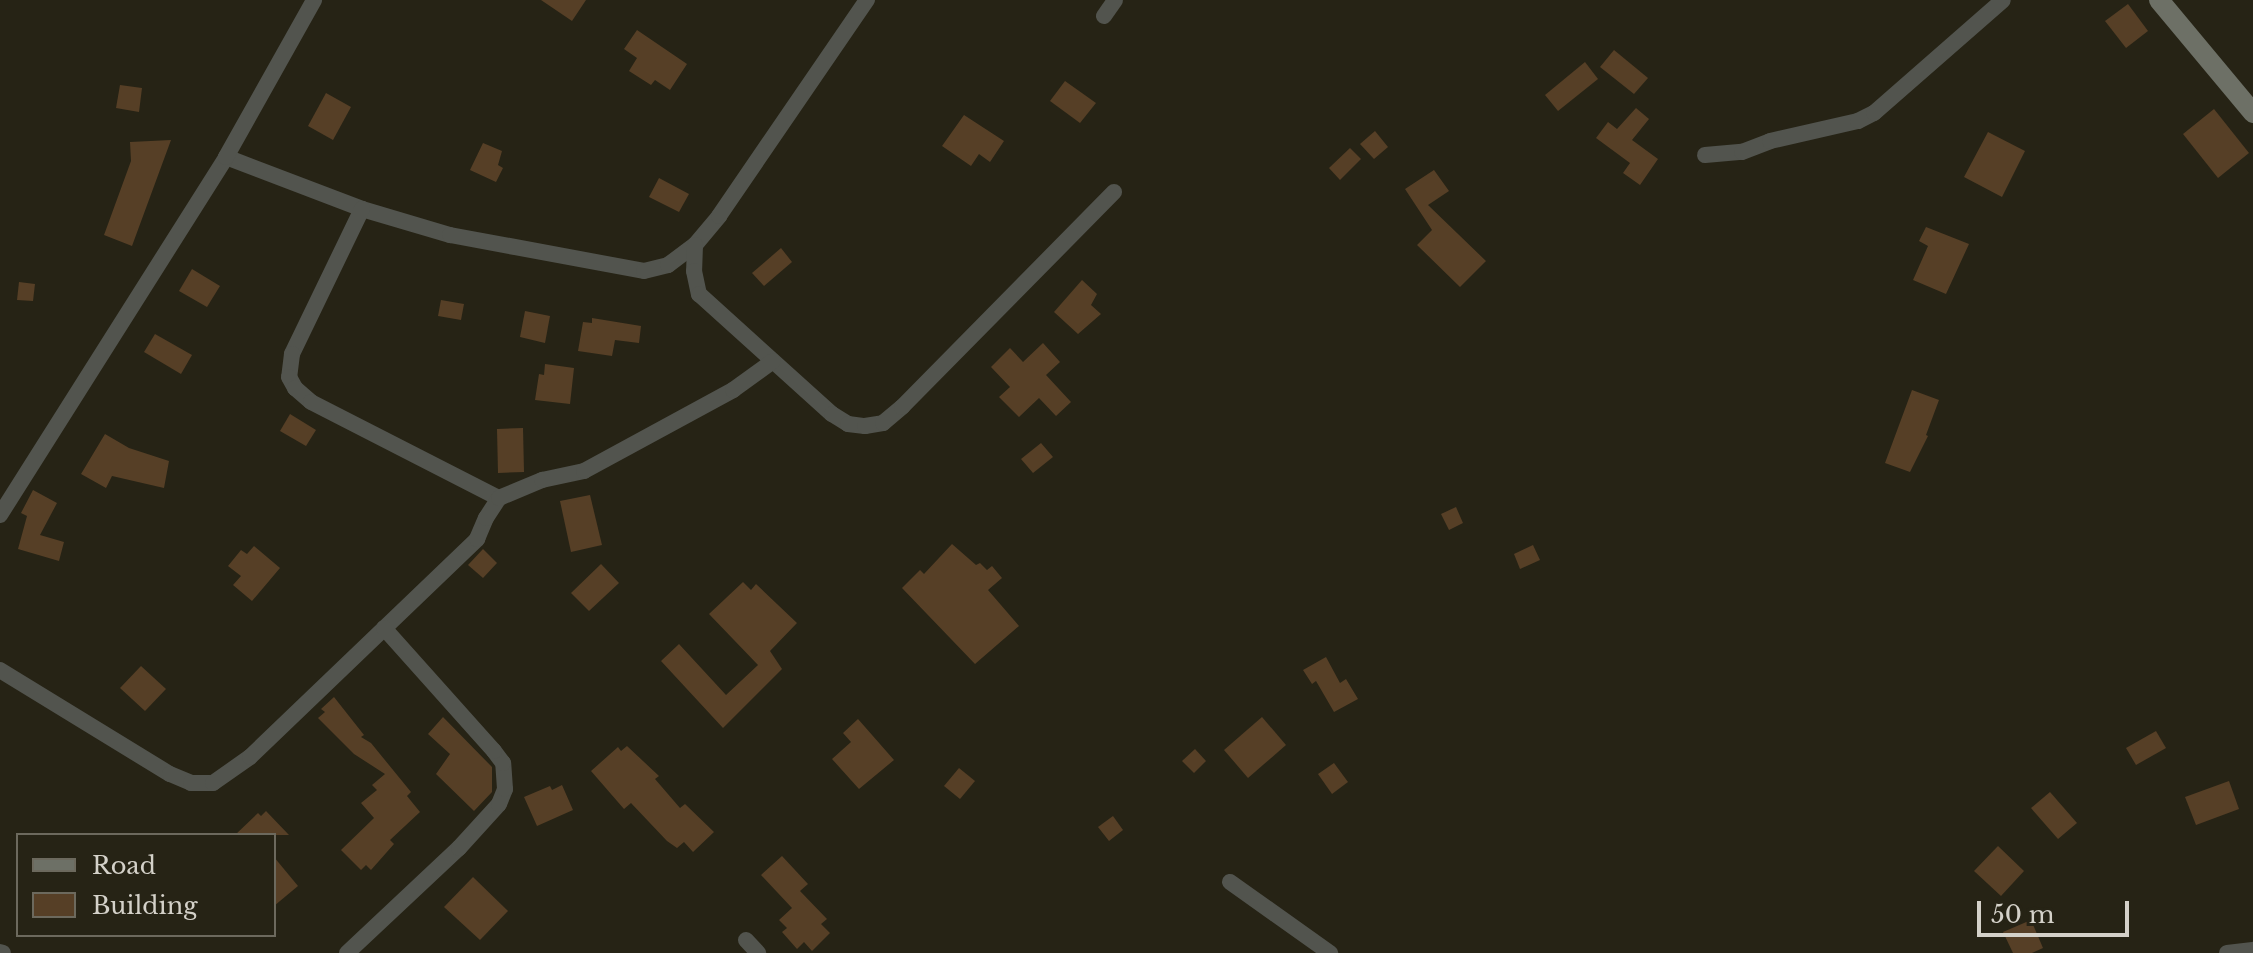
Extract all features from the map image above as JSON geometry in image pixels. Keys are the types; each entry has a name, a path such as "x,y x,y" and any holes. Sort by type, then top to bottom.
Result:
{"street":[{"path":"0,515 226,157 314,0"},
{"path":"226,157 362,209 450,235 644,271 668,265 695,245 719,216 867,0"},
{"path":"1104,16 1115,0"},
{"path":"1705,155 1742,152 1770,141 1849,124 1874,113 2003,0"},
{"path":"2159,0 2253,113"},
{"path":"695,245 694,271 699,294 848,424 865,426 883,423 1114,192"},
{"path":"362,209 292,354 289,377 295,388 311,402 499,498"},
{"path":"0,670 170,774 191,783 213,783 250,757 477,539 499,498 542,480 584,471 733,390 773,361"},
{"path":"347,953 459,848 499,804 505,789 503,763 494,751 384,628"},
{"path":"1230,882 1330,953"},
{"path":"746,940 758,953"},
{"path":"2227,953 2253,950"}],"building":[{"path":"541,0 586,0 572,21"},
{"path":"2128,4 2148,31 2126,48 2105,21"},
{"path":"637,30 687,64 670,90 655,80 651,85 629,71 637,58 624,49"},
{"path":"1614,50 1648,78 1634,94 1600,67"},
{"path":"1585,62 1598,79 1558,111 1545,95"},
{"path":"1065,81 1096,103 1080,123 1050,101"},
{"path":"120,85 142,88 139,112 116,108"},
{"path":"326,93 351,107 333,140 308,126"},
{"path":"1636,108 1649,119 1632,140 1658,159 1640,185 1623,173 1630,163 1596,138 1608,122 1617,129"},
{"path":"2214,109 2249,153 2218,178 2183,134"},
{"path":"964,115 1004,141 990,162 979,154 971,166 942,146"},
{"path":"1375,131 1388,147 1374,159 1360,144"},
{"path":"1988,132 2025,151 2002,197 1964,177"},
{"path":"171,140 132,246 104,235 131,161 130,142"},
{"path":"483,143 502,151 498,165 503,168 496,182 470,170"},
{"path":"1350,148 1361,159 1340,180 1329,168"},
{"path":"1434,170 1449,191 1428,205 1486,261 1460,287 1417,245 1432,230 1405,189"},
{"path":"659,178 689,194 679,212 649,197"},
{"path":"1926,227 1969,244 1946,294 1913,280 1928,246 1919,241"},
{"path":"781,248 792,262 764,286 752,273"},
{"path":"192,269 220,286 207,307 179,291"},
{"path":"1082,280 1097,294 1091,305 1101,314 1078,334 1054,312"},
{"path":"19,282 35,284 33,301 17,300"},
{"path":"441,300 464,304 461,320 438,316"},
{"path":"525,311 550,316 545,343 520,337"},
{"path":"592,318 641,326 639,343 615,340 612,356 578,351 583,322 592,323"},
{"path":"155,334 192,355 181,374 144,352"},
{"path":"1043,343 1060,362 1046,375 1071,402 1056,416 1039,398 1019,417 999,397 1010,387 991,367 1010,348 1023,362"},
{"path":"545,364 574,368 570,404 535,400 539,374 544,375"},
{"path":"1912,390 1939,400 1928,436 1910,472 1885,463"},
{"path":"290,414 316,430 306,446 280,431"},
{"path":"523,428 524,472 498,473 497,429"},
{"path":"105,434 129,448 169,461 164,488 112,476 106,488 81,474"},
{"path":"1041,443 1053,457 1033,473 1021,459"},
{"path":"33,490 57,503 40,535 64,542 59,561 18,549 27,516 21,513"},
{"path":"590,495 602,545 571,552 560,501"},
{"path":"1456,507 1463,523 1449,530 1441,514"},
{"path":"952,544 976,565 980,563 987,570 992,566 1002,578 988,590 1019,626 975,664 902,588 920,570 924,574"},
{"path":"1533,545 1540,560 1520,569 1514,554"},
{"path":"254,546 280,568 252,601 233,585 241,576 228,566 241,550 247,554"},
{"path":"483,549 497,563 483,578 468,565"},
{"path":"601,564 619,583 589,611 571,593"},
{"path":"743,582 751,590 756,584 797,623 770,651 782,669 723,728 661,661 679,644 726,695 758,665 709,614"},
{"path":"1326,657 1340,683 1346,679 1358,699 1334,712 1316,681 1312,684 1303,670"},
{"path":"141,666 166,689 145,711 120,688"},
{"path":"334,697 364,735 361,737 371,743 411,792 407,796 420,812 390,840 394,844 371,870 366,865 361,870 341,850 374,818 361,803 377,790 372,785 385,774 354,754 318,718 325,712 321,709"},
{"path":"443,717 492,767 492,792 474,811 436,774 450,754 428,734"},
{"path":"1262,717 1286,745 1248,778 1224,750"},
{"path":"858,719 894,760 859,789 832,759 851,742 843,733"},
{"path":"2156,731 2166,748 2136,765 2126,748"},
{"path":"627,746 659,776 655,779 680,808 685,804 714,832 693,852 684,842 677,848 667,841 631,803 624,809 591,771 618,747 621,751"},
{"path":"1195,749 1206,761 1194,773 1182,761"},
{"path":"1334,763 1348,782 1332,794 1318,774"},
{"path":"959,768 975,781 960,799 944,786"},
{"path":"2229,781 2239,809 2196,825 2185,797"},
{"path":"562,785 573,810 537,826 524,797 550,786 552,790"},
{"path":"2050,792 2077,823 2058,839 2031,808"},
{"path":"266,811 289,835 237,833 258,813 261,816"},
{"path":"1113,816 1123,830 1109,841 1098,827"},
{"path":"1998,846 2024,871 2001,896 1974,871"},
{"path":"782,856 808,884 800,891 827,919 821,924 830,933 812,951 804,942 797,949 782,932 787,928 779,920 792,908 761,875"},
{"path":"276,859 298,886 276,904"},
{"path":"473,877 508,911 480,940 444,907"},
{"path":"2031,920 2043,948 2032,953 2013,953 2003,932"}]}
